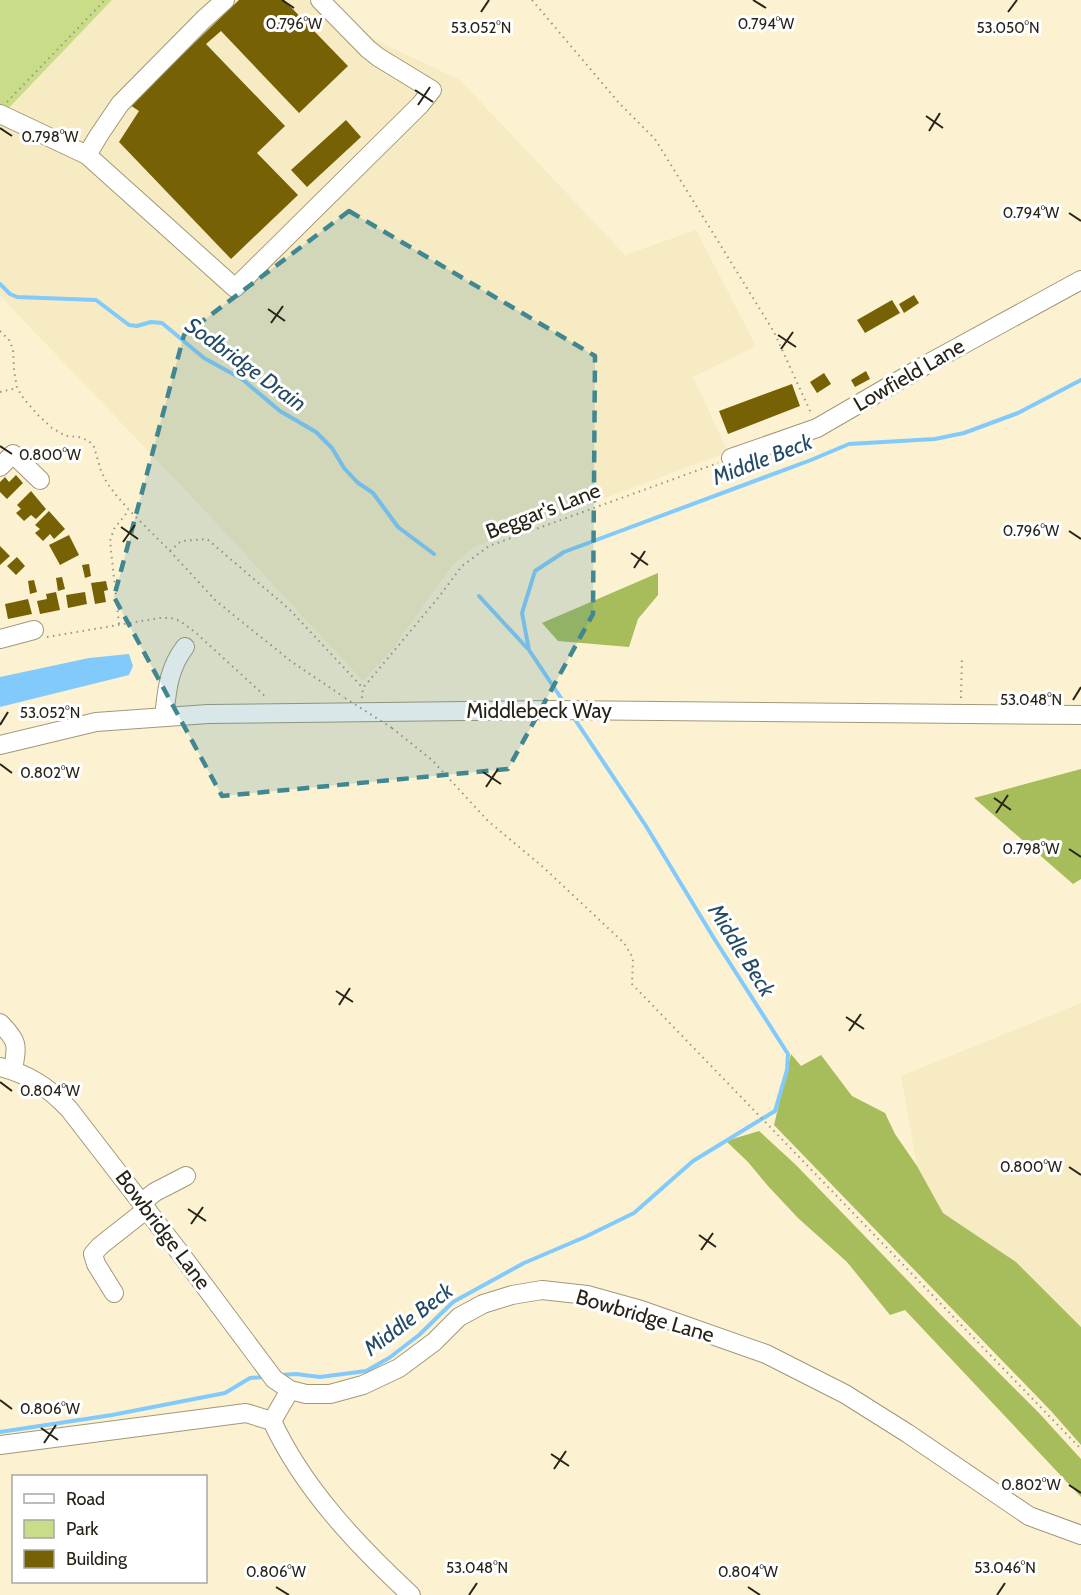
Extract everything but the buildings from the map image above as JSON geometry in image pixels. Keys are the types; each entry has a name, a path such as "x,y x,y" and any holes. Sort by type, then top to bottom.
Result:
{"street":[{"path":"87,154 120,104 225,0"},
{"path":"3,109 87,154 235,288 420,105 432,90 373,53 320,0"},
{"name":"Lowfield Lane","path":"732,458 817,428 931,362 1081,280"},
{"path":"4,454 40,480"},
{"path":"1,633 38,634"},
{"path":"164,717 168,681 179,654 185,647"},
{"name":"Middlebeck Way","path":"0,745 96,722 208,714 553,710 1081,715"},
{"name":"Bowbridge Lane","path":"0,1023 12,1035 17,1047 7,1069 32,1079 51,1091 69,1109 145,1206 274,1380 290,1390 306,1394 330,1394 363,1385 399,1368 434,1342 459,1317 483,1304 512,1295 542,1290 587,1295 641,1310 766,1354 845,1394 1029,1516 1081,1535"},
{"path":"114,1293 96,1264 93,1254 145,1206 154,1192 186,1176"},
{"path":"272,1420 290,1390"},
{"path":"0,1445 246,1413 272,1420 286,1450 310,1484 355,1539 411,1595"}],"path":[{"path":"3,109 105,0"},
{"path":"532,0 619,103 656,138 774,332 817,428"},
{"path":"0,331 9,339 13,349 17,388 24,399 52,428 66,435 89,441 94,447 107,483 129,510 216,601 292,662 392,728 432,760 488,821 543,867 624,943 633,958 632,984 1081,1449"},
{"path":"0,392 17,388"},
{"name":"Beggar's Lane","path":"363,688 462,566 489,546 732,458"},
{"path":"119,624 110,541 114,529 129,510"},
{"path":"170,551 181,541 207,539 289,609 363,688 362,701"},
{"path":"38,634 171,618 180,621 195,632 271,702"},
{"path":"961,700 962,656"}],"highlighted area":[{"path":"349,211 595,356 593,614 508,769 222,796 114,597 184,335"}],"shaded area":[{"path":"112,0 331,0 369,37 460,80 625,255 696,230 756,346 693,377 728,452 474,547 452,565 394,647 363,681 193,498 0,296 0,118"},
{"path":"1081,1003 1081,1327 1016,1262 943,1213 917,1166 901,1076"}],"green space":[{"path":"0,0 112,0 7,110 0,106"},
{"path":"658,573 658,595 638,619 629,647 558,641 542,623"},
{"path":"1081,769 1081,879 1073,884 974,798"},
{"path":"791,1054 801,1066 821,1055 852,1096 885,1113 895,1134 917,1166 943,1213 1016,1262 1081,1327 1081,1445 1051,1411 774,1125"},
{"path":"759,1131 796,1165 1039,1413 1081,1459 1081,1497 905,1310 890,1315 847,1262 798,1218 726,1141"}],"water":[{"path":"129,654 133,666 129,675 0,707 0,677 89,658"}],"waterway":[{"name":"Sodbridge Drain","path":"0,284 10,294 17,297 96,300 129,325 162,323 204,358 242,379 280,411 316,432 332,448 344,468 357,482 373,493 398,527 434,554"},
{"name":"Middle Beck","path":"565,704 529,650 522,613 535,571 564,552 849,444 935,439 964,433 1018,413 1081,380"},
{"name":"Sodbridge Drain","path":"479,596 527,648"},
{"name":"Middle Beck","path":"281,1375 320,1377 366,1371 389,1358 419,1335 453,1302 524,1263 634,1213 693,1161 775,1111 787,1070 788,1054 646,826 572,715"},
{"name":"Middle Beck","path":"0,1432 112,1415 225,1393 250,1378 265,1377"}]}
